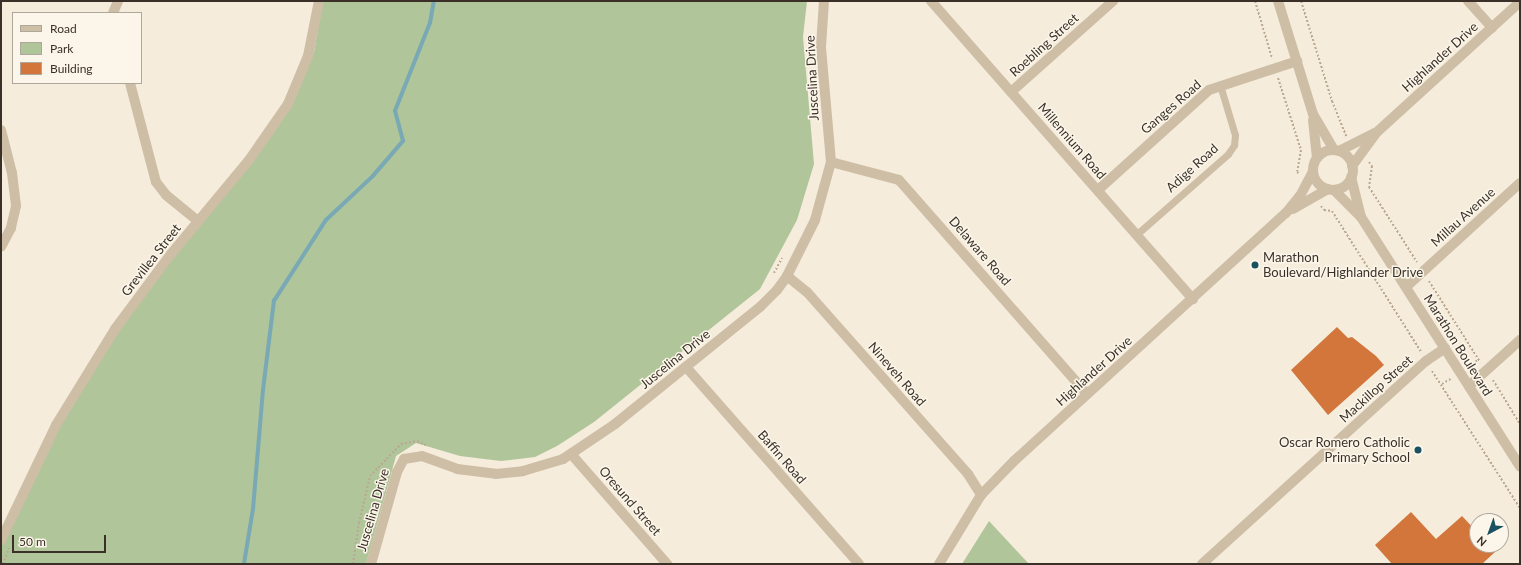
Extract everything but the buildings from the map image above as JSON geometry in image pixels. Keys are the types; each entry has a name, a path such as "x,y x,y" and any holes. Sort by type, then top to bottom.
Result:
{"street":[{"path":"113,12 118,1"},
{"name":"Grevillea Street","path":"1,540 35,465 86,375 142,291 249,160 288,104 308,56 319,1"},
{"name":"Juscelina Drive","path":"371,564 397,472 404,459 422,456 457,469 496,474 538,468 572,454 686,367 760,307 787,276 815,220 831,162 821,47 824,1"},
{"name":"Millennium Road","path":"931,1 1193,299"},
{"name":"Roebling Street","path":"1011,92 1113,1"},
{"path":"1278,1 1313,114 1317,158 1313,172 1318,183 1331,189 1344,186 1351,177 1352,166 1349,160 1337,151 1313,114"},
{"path":"1468,1 1492,28"},
{"name":"Highlander Drive","path":"1337,151 1376,132 1520,2"},
{"name":"Ganges Road","path":"1098,190 1199,97 1220,85 1297,60"},
{"path":"130,84 156,182 166,195 198,221"},
{"path":"1,130 16,192 14,217 1,247"},
{"name":"Highlander Drive","path":"1352,166 1376,132"},
{"path":"1317,158 1324,152 1337,151"},
{"name":"Delaware Road","path":"831,162 899,180 1087,394"},
{"name":"Highlander Drive","path":"939,564 981,495 1014,460 1286,213 1306,185 1313,172"},
{"name":"Marathon Boulevard","path":"1351,177 1361,217"},
{"name":"Millau Avenue","path":"1406,287 1520,183"},
{"name":"Highlander Drive","path":"1286,213 1331,189"},
{"name":"Marathon Boulevard","path":"1331,189 1361,217 1520,467"},
{"name":"Nineveh Road","path":"787,276 807,292 937,438 968,474 981,495"},
{"path":"1469,386 1520,340"},
{"name":"Mackillop Street","path":"1202,564 1426,361 1445,348"},
{"name":"Baffin Road","path":"686,367 859,564"},
{"name":"Oresund Street","path":"572,454 667,564"}],"lane":[{"name":"Adige Road","path":"1137,234 1228,154 1234,145 1235,135 1220,85"}],"path":[{"path":"1254,1 1301,150 1297,172 1306,185"},
{"path":"1301,1 1342,130 1352,145"},
{"path":"1361,154 1372,166 1369,187 1520,424"},
{"path":"1315,197 1324,210 1332,211 1520,508"},
{"path":"770,280 785,253"},
{"path":"353,564 370,476 401,444 417,441 433,448"},
{"path":"3,564 10,546"}],"green space":[{"path":"323,1 807,1 803,37 814,164 797,220 760,289 594,422 557,446 535,457 501,461 460,456 416,443 396,456 366,564 1,564 1,541 70,405 131,309 293,102 314,52"},
{"path":"989,521 1029,564 962,564"}],"waterway":[{"path":"244,564 253,509 263,390 274,301 326,220 373,176 403,141 395,111 430,23 434,1"}],"place":[{"name":"Marathon Boulevard/Highlander Drive","path":"1255,265"},
{"name":"Oscar Romero Catholic Primary School","path":"1418,450"}]}
